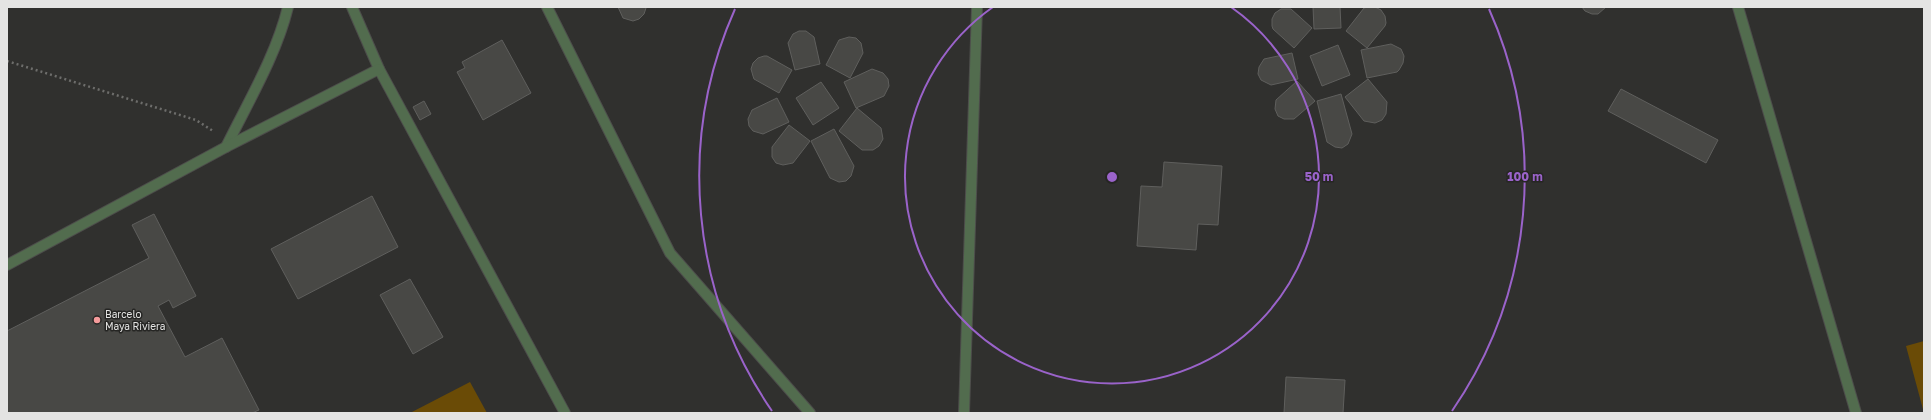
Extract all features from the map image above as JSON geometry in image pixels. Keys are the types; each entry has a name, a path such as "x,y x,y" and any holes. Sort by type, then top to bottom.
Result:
{"street":[{"path":"226,147 268,62 285,20 288,7"},
{"path":"352,7 379,69 565,413"},
{"path":"547,7 670,253 810,413"},
{"path":"964,413 977,7"},
{"path":"1738,7 1856,413"},
{"path":"7,265 226,147 379,69"}],"path":[{"path":"7,61 196,120 211,129 226,147"}],"shaded area":[{"path":"1924,341 1924,413 1906,346"},
{"path":"470,382 487,413 410,413"}],"building":[{"path":"618,7 646,8 644,14 639,19 633,21 623,18"},
{"path":"1313,7 1340,7 1341,28 1314,29"},
{"path":"1375,7 1381,10 1385,16 1386,23 1367,48 1346,31 1364,8"},
{"path":"1582,7 1606,7 1598,14 1592,14 1585,11"},
{"path":"1281,9 1291,9 1312,28 1294,48 1273,29 1272,26 1272,19 1275,13"},
{"path":"799,31 806,31 814,37 820,64 795,70 788,43 793,34"},
{"path":"849,37 856,38 861,43 863,53 850,78 826,65 839,40"},
{"path":"502,40 531,93 483,120 457,72 465,68 462,62"},
{"path":"1391,44 1401,49 1404,56 1403,63 1399,70 1397,72 1367,78 1361,50"},
{"path":"1338,45 1350,75 1322,86 1310,56"},
{"path":"1292,53 1298,79 1271,85 1261,80 1258,74 1259,67 1264,59"},
{"path":"767,56 792,70 779,93 754,79 751,69 753,63 758,58"},
{"path":"872,69 883,73 888,79 889,86 884,96 856,108 844,82"},
{"path":"1368,79 1387,102 1386,114 1382,120 1375,123 1364,121 1345,97"},
{"path":"1297,81 1315,101 1294,119 1284,119 1278,116 1275,109 1276,100"},
{"path":"821,82 839,108 813,125 796,98"},
{"path":"1621,89 1718,140 1706,163 1608,111"},
{"path":"1341,94 1352,134 1348,144 1342,148 1335,147 1327,142 1317,101"},
{"path":"777,98 789,122 763,134 753,131 749,126 748,119 752,110"},
{"path":"424,101 431,114 420,120 413,107"},
{"path":"857,108 881,128 883,139 879,146 873,150 862,150 839,131"},
{"path":"789,125 810,141 793,163 783,165 776,163 772,157 772,147"},
{"path":"834,129 854,166 851,176 846,181 839,182 830,178 811,141"},
{"path":"1164,162 1222,166 1218,225 1198,224 1196,250 1137,246 1141,186 1162,187"},
{"path":"372,196 398,247 298,299 271,249"},
{"name":"Barcelo Maya Riviera","path":"154,214 196,296 173,308 169,300 158,306 185,357 222,338 259,410 252,413 7,413 7,331 149,258 132,225"},
{"path":"410,279 443,337 413,354 380,295"},
{"path":"1286,377 1345,380 1343,413 1284,413"}],"place":[{"name":"Barcelo Maya Riviera","path":"97,320"}]}
